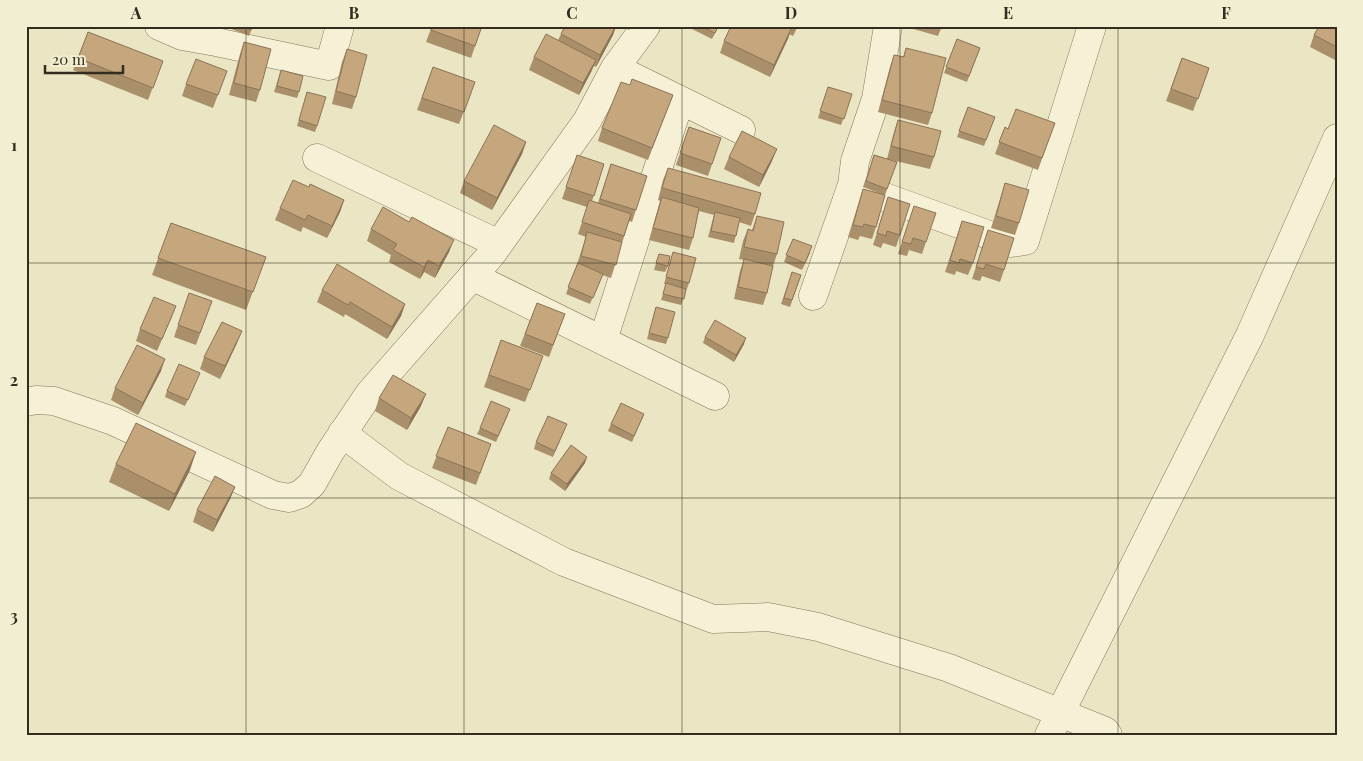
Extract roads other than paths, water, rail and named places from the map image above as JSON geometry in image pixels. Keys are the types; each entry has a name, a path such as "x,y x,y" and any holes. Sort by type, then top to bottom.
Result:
{"street":[{"path":"159,26 182,36 328,66 340,26"},
{"path":"26,402 36,400 54,401 98,415 273,496 289,498 301,494 312,484 342,433 369,394 499,244 587,121 615,68 646,26"},
{"path":"813,296 852,185 855,162 876,99 888,26"},
{"path":"852,185 1011,243 1026,241 1092,26"},
{"path":"615,68 741,130"},
{"path":"602,340 680,100"},
{"path":"1054,724 1250,335 1337,138"},
{"path":"317,158 499,244"},
{"path":"472,276 715,396"},
{"path":"342,433 399,476 573,565 712,619 768,617 818,628 949,668 1054,724 1105,731 1108,735"}]}
